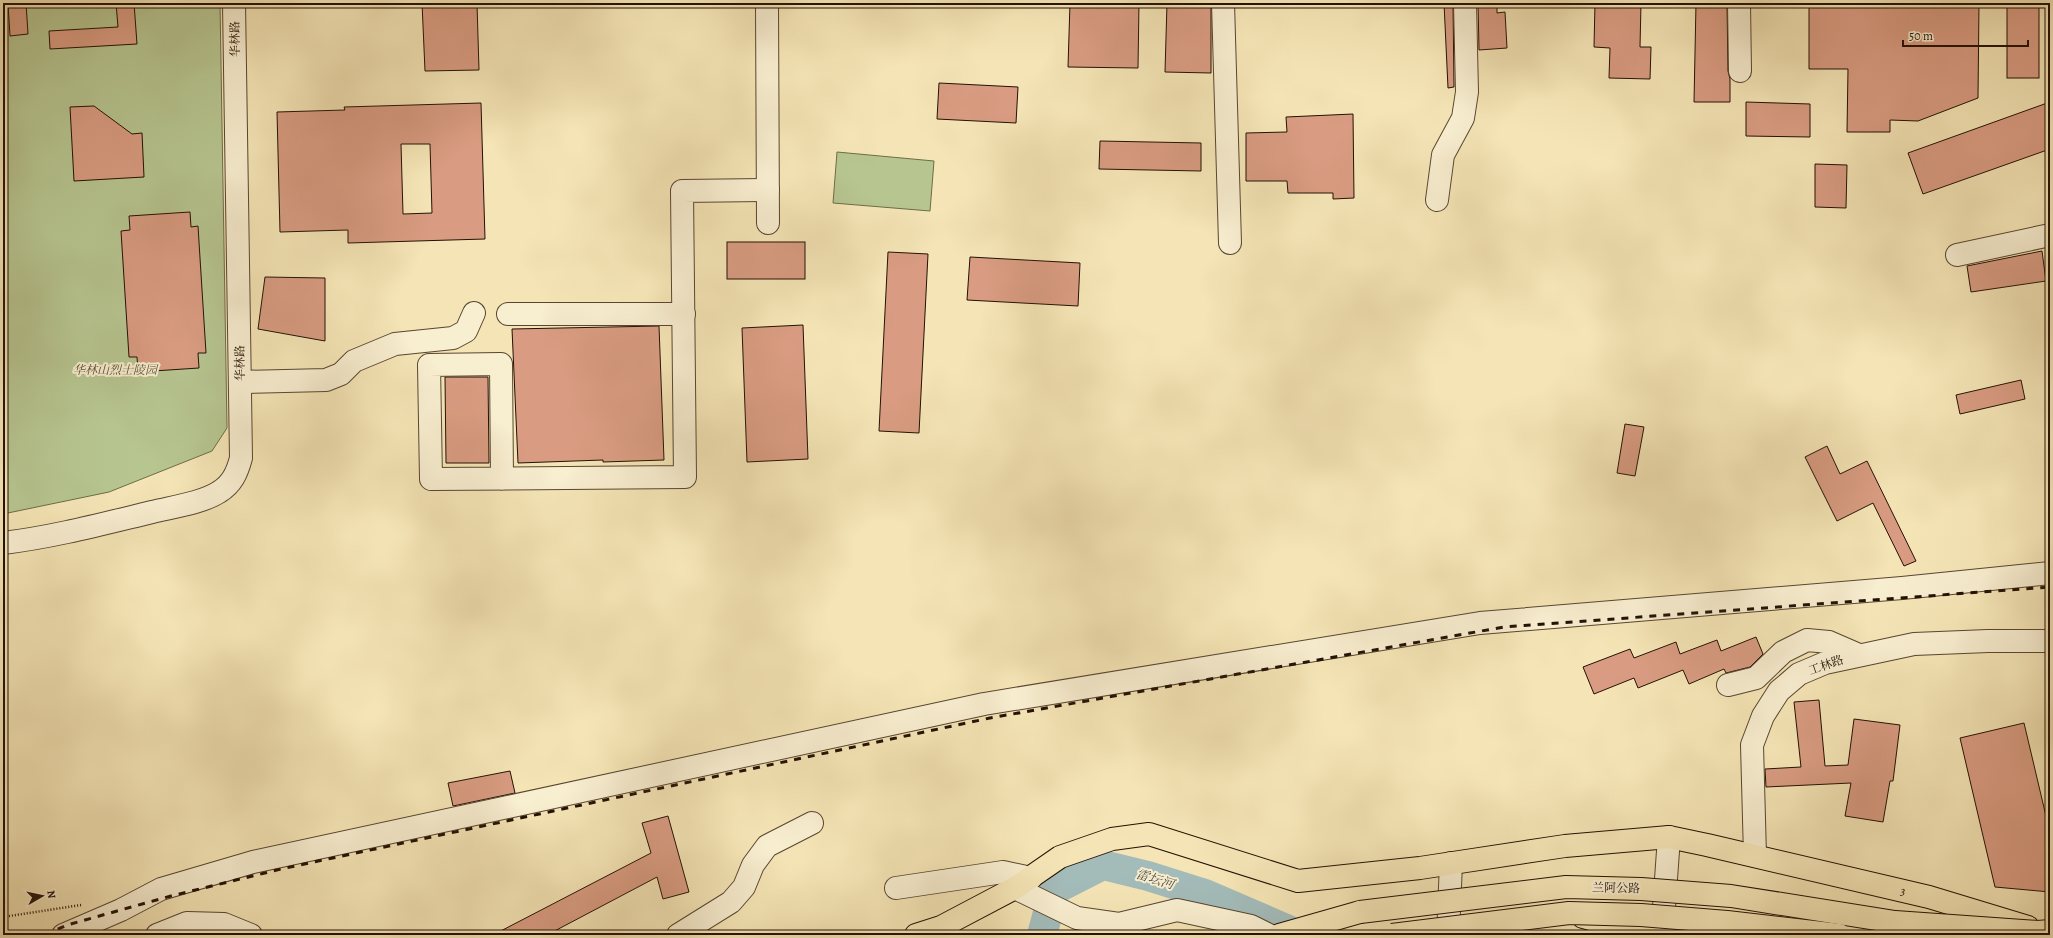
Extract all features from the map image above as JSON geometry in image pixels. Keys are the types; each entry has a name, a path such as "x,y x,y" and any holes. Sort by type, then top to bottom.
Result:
{"main road":[{"name":"3","path":"916,935 942,931 1023,883 1060,857 1112,839 1148,834 1298,881 1451,863 1565,846 1669,838 1755,856 1929,897 2050,932"},
{"name":"兰阿公路","path":"1279,935 1360,912 1566,887 1641,889 1731,896 1895,922 1954,935"},
{"path":"1392,935 1569,913 1641,915 1727,922 1838,935"},
{"path":"1569,913 1648,935"},
{"path":"1895,922 2050,932"}],"street":[{"name":"华林路","path":"3,543 36,539 191,503 217,493 228,486 237,473 241,458 234,3"},
{"path":"767,3 768,223"},
{"path":"1223,3 1230,243"},
{"path":"1437,200 1443,155 1463,118 1467,92 1465,3"},
{"path":"1739,3 1740,71"},
{"path":"502,479 501,364 429,365 431,479 502,479 685,477 682,191 768,190"},
{"path":"1957,255 2050,235"},
{"path":"240,382 326,380 341,374 354,361 395,344 453,338 466,330 474,313"},
{"path":"508,314 684,314"},
{"path":"62,935 121,910 160,889 253,862 984,704 1480,623 1902,588 2050,573"},
{"path":"1728,684 1756,678 1784,652 1807,640 1829,642 1859,654"},
{"name":"工林路","path":"1755,856 1752,745 1763,716 1779,691 1799,674 1824,663 1859,654 1914,644 1988,641 2050,641"},
{"path":"678,935 731,902 744,886 752,865 767,846 812,823"},
{"path":"1662,935 1669,838"},
{"path":"1448,935 1451,863"},
{"path":"896,888 1003,872 1023,883 1049,904 1077,918 1119,924 1177,910 1251,926 1269,935"},
{"path":"157,935 187,923 224,924 251,935"}],"path":[{"path":"3,917 84,904"}],"green space":[{"name":"华林山烈士陵园","path":"3,3 220,3 227,428 212,451 109,492 3,514"},
{"path":"837,152 934,161 930,211 833,203"}],"building":[{"path":"8,3 26,3 28,34 10,36"},
{"path":"116,3 134,3 137,44 50,49 49,31 118,27"},
{"path":"422,3 477,3 479,70 425,71"},
{"path":"1070,3 1139,3 1138,68 1068,67"},
{"path":"1167,3 1211,3 1211,73 1165,72"},
{"path":"1444,3 1453,3 1454,87 1448,88"},
{"path":"1478,3 1497,3 1497,13 1505,12 1507,48 1479,50"},
{"path":"1595,3 1641,3 1640,47 1651,47 1650,79 1609,78 1610,48 1594,47"},
{"path":"1696,3 1727,3 1730,102 1694,102"},
{"path":"1809,3 1979,3 1978,98 1918,121 1890,120 1890,132 1847,132 1848,69 1809,69"},
{"path":"2007,3 2039,3 2039,78 2007,78"},
{"path":"939,83 1018,87 1016,123 937,119"},
{"path":"1746,102 1810,104 1810,137 1746,136"},
{"path":"2050,102 2050,149 1923,194 1908,153"},
{"path":"481,103 485,239 348,243 348,230 280,232 277,112 345,110 344,107","holes":["401,144 430,144 432,213 403,214"]},
{"path":"94,106 132,134 142,133 144,177 74,181 70,107"},
{"path":"1353,114 1354,198 1333,199 1333,193 1288,193 1287,181 1246,181 1246,133 1287,132 1286,117"},
{"path":"1100,141 1201,143 1201,171 1099,169"},
{"path":"1815,164 1847,165 1846,208 1815,207"},
{"path":"190,212 191,227 198,226 206,353 198,353 199,368 138,372 137,357 129,357 121,231 130,230 129,216"},
{"path":"727,242 805,242 805,279 727,279"},
{"path":"2042,251 2046,281 1971,292 1967,266"},
{"path":"888,252 928,254 919,433 879,431"},
{"path":"970,257 1080,263 1078,306 967,300"},
{"path":"265,277 325,278 325,341 258,329"},
{"path":"803,325 808,459 747,462 742,328"},
{"path":"659,326 664,460 603,462 603,460 518,463 512,329"},
{"path":"445,377 488,377 489,463 446,463"},
{"path":"2021,380 2025,399 1960,414 1956,395"},
{"path":"1625,424 1644,427 1635,476 1617,473"},
{"path":"1827,446 1840,474 1867,461 1916,561 1904,566 1873,503 1837,521 1805,457"},
{"path":"1756,637 1763,654 1750,667 1726,673 1724,669 1689,684 1683,670 1638,688 1634,678 1594,694 1583,667 1630,649 1634,658 1676,642 1680,654 1717,640 1721,651"},
{"path":"1819,700 1825,766 1848,765 1854,719 1900,725 1893,781 1890,781 1883,822 1845,816 1851,783 1766,787 1765,769 1801,767 1794,702"},
{"path":"2024,723 2050,833 2050,892 1995,887 1960,738"},
{"path":"510,771 515,793 453,806 448,783"},
{"path":"668,816 689,892 663,899 657,877 547,935 493,935 651,853 642,823"}],"waterway":[{"name":"雷坛河","path":"1042,935 1054,890 1103,865 1148,876 1205,894 1300,935"}],"railway":[{"path":"45,935 67,925 171,896 281,869 990,718 1504,627 2050,587"}]}
